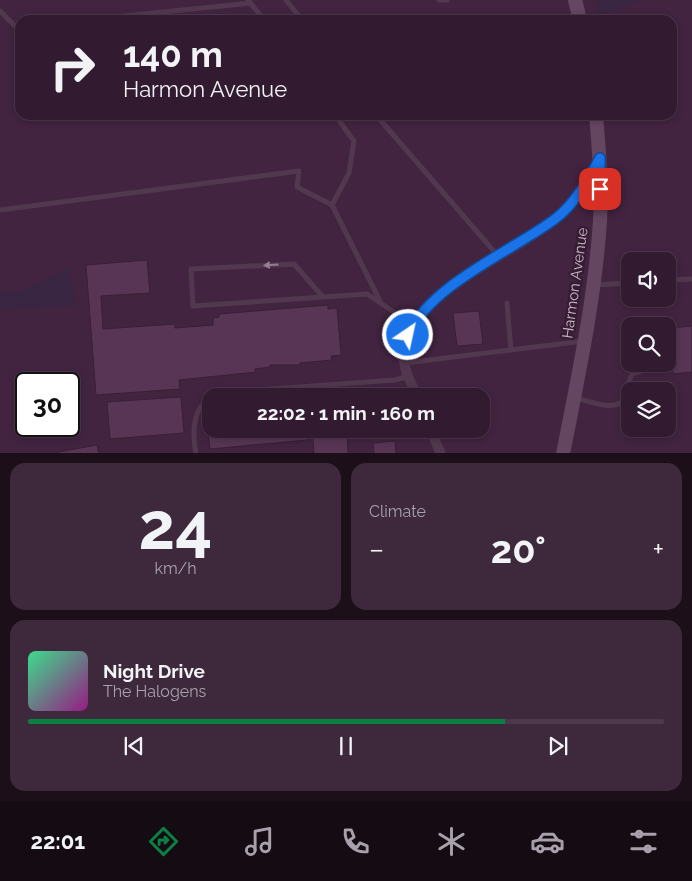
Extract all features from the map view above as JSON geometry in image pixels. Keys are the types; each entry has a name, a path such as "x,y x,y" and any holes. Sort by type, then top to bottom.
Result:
{"main road":[{"path":"575,0 579,15"},
{"name":"Harmon Avenue","path":"563,453 593,285 600,220 600,158 596,120"}],"street":[{"path":"413,388 408,376 404,353 413,325 458,281 556,218 583,189 600,158"},
{"path":"434,438 441,453"}],"lane":[{"path":"286,0 298,15"},
{"path":"439,0 447,0"},
{"path":"131,15 249,2 260,15"},
{"path":"0,12 15,26"},
{"path":"332,205 350,173 354,141 339,120"},
{"path":"380,120 498,256"},
{"path":"0,210 298,171 297,187 332,205 381,304"},
{"path":"322,297 294,264 191,269 193,306 367,294 413,325"},
{"path":"676,280 692,279"},
{"path":"593,285 621,283"},
{"path":"507,303 511,350"},
{"path":"405,363 584,341"},
{"path":"574,398 608,406 619,404 625,398 628,382 632,374 638,372"},
{"path":"286,388 395,380 408,376"},
{"path":"196,453 193,438 197,410 202,406"}],"shaded area":[{"path":"596,0 643,0 601,15 598,15"},
{"path":"68,268 77,305 0,310 0,291 20,292"}],"building":[{"path":"147,260 150,293 101,296 103,329 175,324 175,328 213,325 213,318 219,317 219,314 328,305 328,309 337,308 341,355 331,356 332,360 300,363 300,365 270,365 270,367 255,369 256,372 179,380 180,389 96,395 86,265"},
{"path":"479,311 483,344 457,346 453,313"},
{"path":"692,326 692,372 673,374 673,372 676,372 676,327"},
{"path":"181,397 184,433 110,439 107,402"},
{"path":"209,438 307,438 307,440 210,449"},
{"path":"313,438 347,438 348,453 314,453"},
{"path":"395,441 396,453 374,453 373,443"},
{"path":"97,445 99,453 58,453"}],"route":[{"path":"408,335 413,325 438,298 458,281 556,218 583,189 600,158 600,189"}]}
